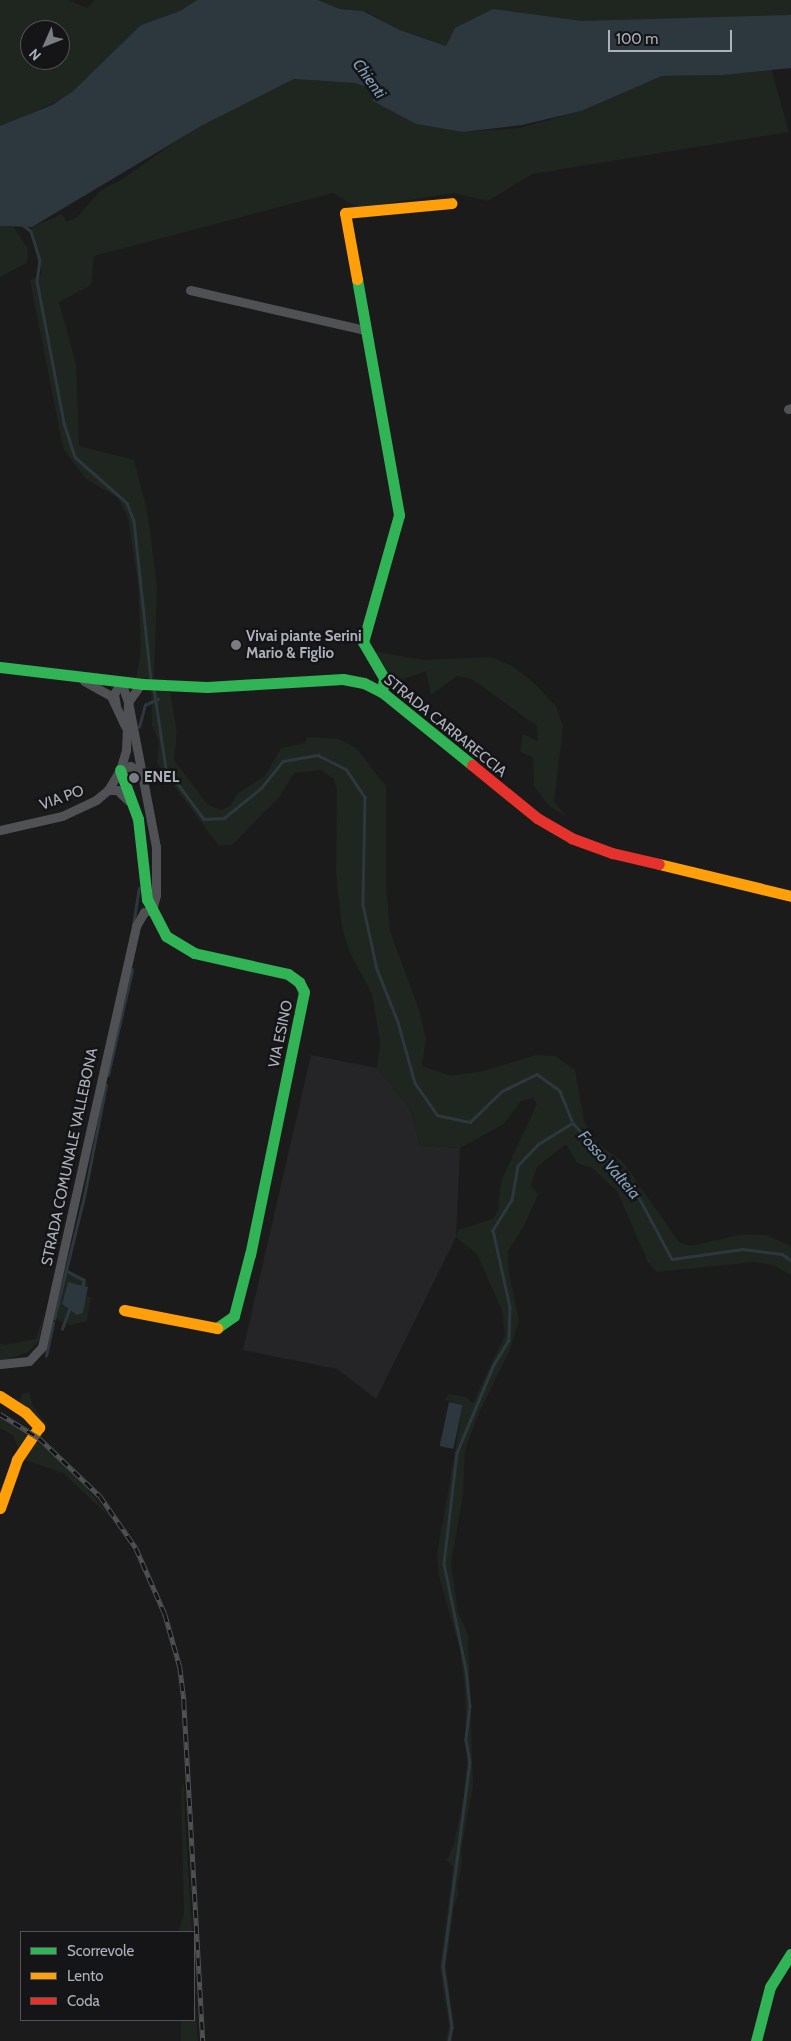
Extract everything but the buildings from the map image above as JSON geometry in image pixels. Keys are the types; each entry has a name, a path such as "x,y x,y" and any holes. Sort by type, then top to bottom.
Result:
{"street":[{"path":"382,692 384,678 363,642 399,515 345,213 452,203"},
{"path":"190,290 365,330"},
{"name":"STRADA CARRARECCIA","path":"0,667 142,684 206,687 343,679 364,683 382,692 520,805 571,838 612,853 791,896"},
{"path":"75,677 103,689 116,705"},
{"path":"122,682 128,702 156,847 158,883 152,910"},
{"path":"122,682 114,694 116,705 125,727"},
{"path":"125,727 128,702 142,684"},
{"name":"VIA PO","path":"0,830 62,816 96,800 108,790 120,770 126,750 125,727"},
{"path":"120,770 130,766 141,772"},
{"name":"VIA ESINO","path":"120,770 133,805 142,842 146,893 152,910 166,936 182,948 288,974 303,987 304,999 250,1254 234,1316 215,1329 124,1310"},
{"path":"108,790 121,793 133,805"},
{"name":"STRADA COMUNALE VALLEBONA","path":"0,1364 29,1361 37,1354 44,1341 136,926 144,912 152,910"},
{"path":"0,1396 26,1412 38,1427 17,1460 0,1508"},
{"path":"756,2041 770,1987 791,1954"}],"shaded area":[{"path":"0,0 68,0 87,8 95,0 197,0 180,11 141,25 68,96 0,128"},
{"path":"318,0 791,0 791,15 447,46 400,30 365,11 340,9"},
{"path":"771,68 789,132 532,174 488,201 453,193 358,208 333,193 94,256 91,285 59,302 76,364 79,446 134,460 147,510 157,585 154,678 136,678 141,650 138,584 128,518 118,498 85,478 63,448 30,280 42,274 32,227 62,214 67,222 77,217 101,190 121,180 172,144 201,126 294,79 355,83 375,90 416,124 463,132 519,128 581,111 662,76 723,75"},
{"path":"0,226 14,227 28,249 27,263 0,277"},
{"path":"372,651 423,660 491,657 512,666 533,682 556,706 563,726 554,802 567,817 550,807 534,786 533,757 520,752 523,734 538,741 537,726 472,679 457,676 431,695 426,671 390,684"},
{"path":"151,691 170,692 177,731 174,760 208,805 221,810 230,806 238,793 265,776 281,748 305,743 307,737 339,739 356,748 386,786 386,885 390,931 419,1010 426,1038 422,1066 451,1076 484,1071 536,1055 555,1056 575,1070 584,1121 597,1143 623,1162 679,1242 690,1246 744,1234 766,1235 791,1246 791,1275 773,1265 754,1262 657,1272 648,1262 617,1191 592,1168 577,1163 566,1144 537,1167 531,1186 538,1194 524,1226 508,1251 509,1274 519,1320 509,1352 478,1415 465,1450 463,1494 451,1563 458,1612 468,1635 473,1785 461,1852 462,1862 457,1888 459,1892 454,1906 446,1966 454,2027 452,2041 446,2041 449,2026 440,1968 453,1867 444,1858 448,1859 454,1843 463,1802 467,1763 465,1690 460,1650 439,1576 437,1555 463,1405 445,1400 449,1394 465,1397 473,1403 505,1335 502,1310 477,1254 456,1237 458,1230 493,1219 498,1210 501,1181 537,1104 533,1098 521,1101 504,1124 460,1148 420,1145 410,1108 377,1068 380,1043 372,994 351,955 342,928 336,874 337,792 334,779 321,770 294,773 280,796 232,845 219,846 157,763 159,742 152,725"},
{"path":"311,1055 377,1068 410,1108 420,1145 460,1148 456,1237 376,1399 337,1369 243,1350"},
{"path":"65,1268 86,1279 88,1287 68,1282 83,1313 86,1296 91,1297 87,1321 70,1325 52,1317"},
{"path":"45,1310 39,1341 28,1352 0,1362 0,1343 5,1345 36,1339"},
{"path":"29,1392 33,1406 50,1429 19,1403 22,1394"},
{"path":"0,1417 29,1435 18,1448 13,1435 0,1428"},
{"path":"35,1440 78,1477 111,1518 63,1473 22,1459"},
{"path":"184,1783 192,1931 178,1931 184,1914 181,1789"},
{"path":"195,2000 198,2041 181,2041 181,2021 195,2021"}],"water":[{"name":"Chienti","path":"197,0 318,0 340,9 363,11 400,30 446,46 455,28 493,9 582,21 791,15 791,68 723,75 662,76 581,111 522,125 463,132 416,124 373,101 374,90 355,83 294,79 201,126 32,227 0,226 0,126 52,105 72,92 141,25 180,11"},
{"path":"68,1282 88,1287 83,1313 77,1315 62,1304"},
{"path":"449,1402 463,1405 453,1449 440,1446"}],"waterway":[{"path":"23,225 31,231 40,260 37,281 64,423 75,457 127,503 134,521 151,680"},
{"path":"154,689 166,768 204,819 224,818 261,788 283,761 318,755 346,769 365,797 363,905 377,969 398,1022 415,1083 437,1115 470,1122 502,1091 537,1074 560,1091 573,1123 539,1144 518,1166 512,1200 493,1230 510,1307 509,1340 493,1367 457,1453 444,1564 466,1669 470,1706 466,1740 470,1762 443,1966 452,2027 449,2041"},
{"path":"139,727 145,705 158,699"},
{"path":"133,925 139,888"},
{"path":"108,1075 132,970"},
{"path":"54,1319 84,1197 106,1085"},
{"name":"Fosso Valteia","path":"573,1123 636,1192 672,1259 742,1249 782,1254 791,1260"},
{"path":"67,1271 84,1280 83,1288"},
{"path":"62,1329 70,1307"},
{"path":"46,1356 53,1323"}],"railway":[{"path":"0,1414 39,1438 100,1496 136,1548 165,1614 180,1667 184,1702 203,2041"}],"traffic: fast":[{"path":"357,279 399,515 363,642 384,678 382,692"},
{"path":"0,667 143,684 207,687 343,679 364,683 382,692 472,765"},
{"path":"120,770 138,819 147,899 166,936 194,953 288,974 299,982 304,992 250,1254 234,1316 217,1328"},
{"path":"756,2041 770,1987 791,1954"}],"traffic: slow":[{"path":"357,279 345,213 452,203"},
{"path":"659,864 791,896"},
{"path":"124,1310 217,1328"},
{"path":"0,1396 25,1412 39,1427 17,1460 0,1508"}],"traffic: jam":[{"path":"472,765 537,818 571,838 612,853 659,864"}],"place":[{"name":"Vivai piante Serini Mario & Figlio","path":"236,645"},
{"name":"ENEL","path":"134,778"}]}
